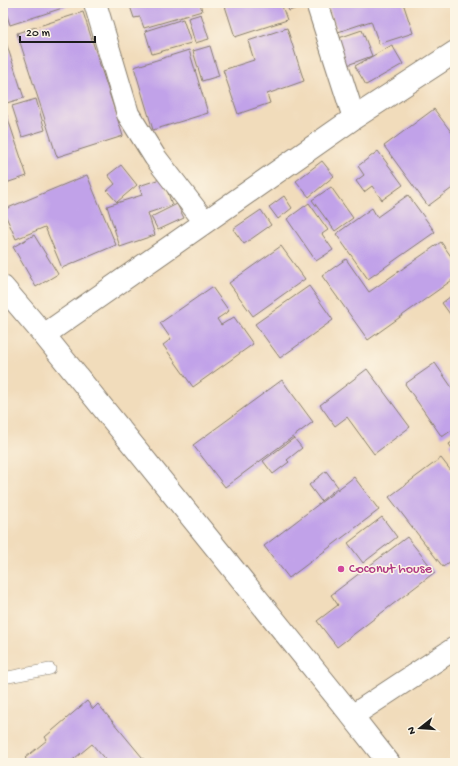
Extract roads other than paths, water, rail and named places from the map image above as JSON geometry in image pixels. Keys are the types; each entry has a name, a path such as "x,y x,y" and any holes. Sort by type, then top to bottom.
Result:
{"street":[{"path":"95,3 128,114 155,157 205,222"},
{"path":"317,3 354,118"},
{"path":"44,336 354,118 455,52"},
{"path":"3,287 389,763"},
{"path":"352,716 455,648"}],"lane":[{"path":"3,678 50,669"}],"place":[{"name":"Coconut house","path":"341,569"}]}
